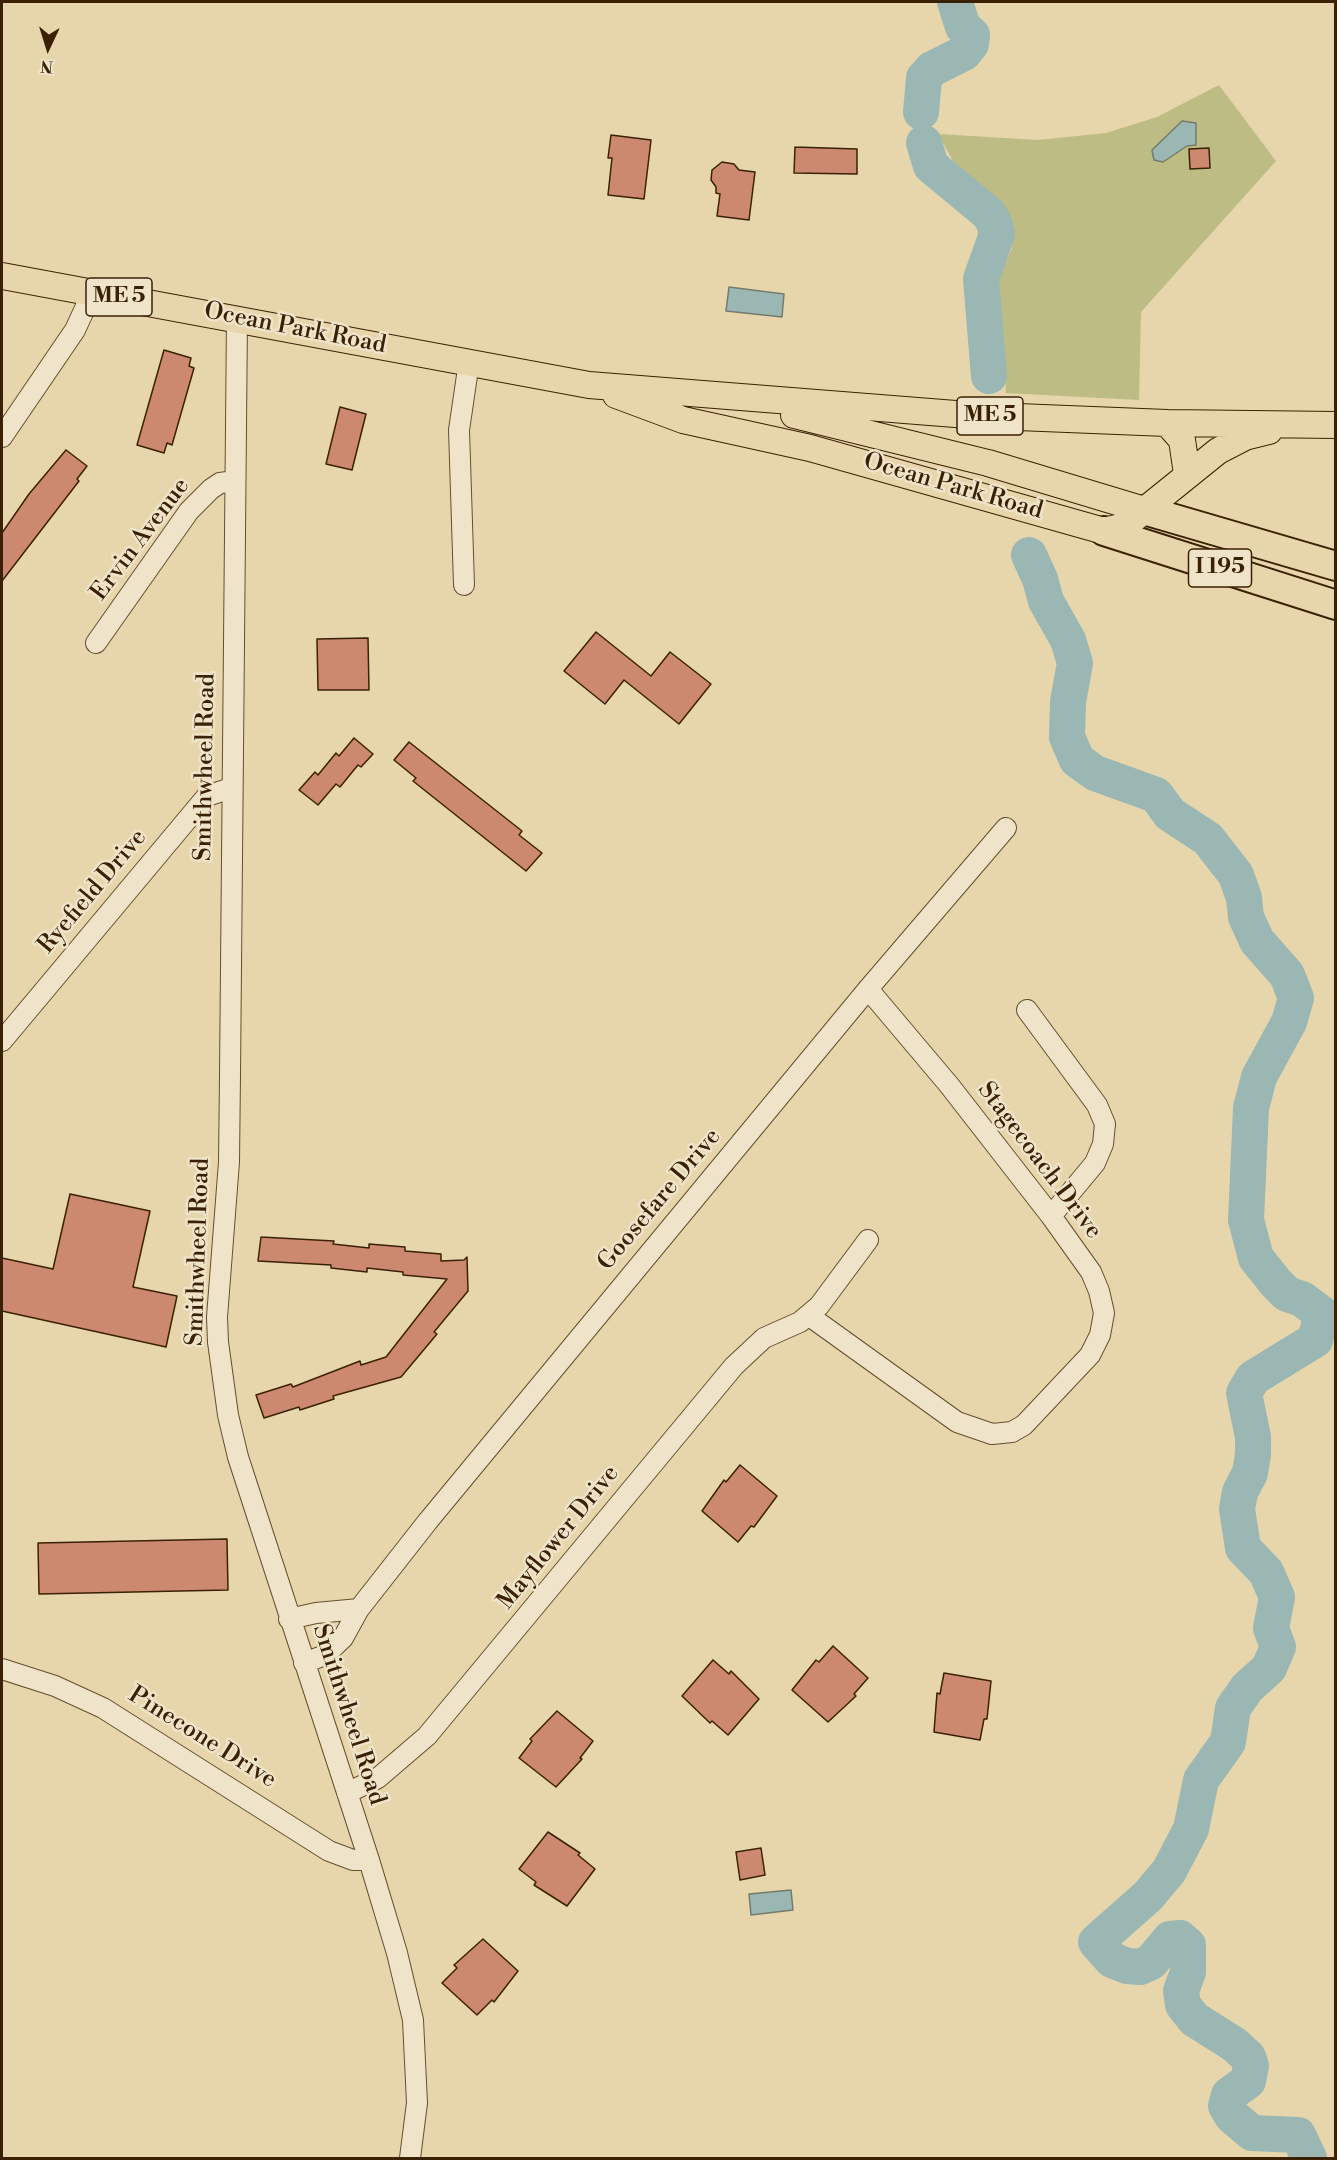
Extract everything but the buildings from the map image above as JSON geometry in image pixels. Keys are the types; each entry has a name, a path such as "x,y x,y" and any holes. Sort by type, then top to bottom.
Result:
{"highway":[{"name":"I 195","path":"1144,510 1335,566"},
{"name":"I 195","path":"1104,531 1335,605"}],"main road":[{"name":"Ocean Park Road","path":"2,276 589,385 968,415 1167,423 1293,426 1335,424"},
{"name":"Ocean Park Road","path":"589,385 683,420 810,448 1104,531 1125,526 1218,451 1245,437 1293,426"},
{"path":"688,393 922,445 1144,510"},
{"path":"1167,423 1182,441 1187,474"}],"street":[{"path":"2,437 75,330 92,293"},
{"name":"Smithwheel Road","path":"237,318 229,1162 218,1342 233,1440 369,1860 397,1953 413,2020 417,2103 410,2158"},
{"path":"464,585 459,430 469,362"},
{"name":"Ervin Avenue","path":"96,643 189,511 220,483 235,481"},
{"name":"Ryefield Drive","path":"2,1041 207,796 231,788"},
{"name":"Goosefare Drive","path":"304,1663 321,1658 333,1650 351,1626 359,1609 428,1521 868,989 1006,828"},
{"name":"Stagecoach Drive","path":"808,1315 957,1422 992,1434 1012,1432 1024,1425 1090,1355 1100,1335 1104,1313 1091,1272 1051,1216 920,1049 868,989"},
{"path":"1027,1010 1097,1105 1104,1124 1103,1144 1095,1163 1051,1216"},
{"name":"Mayflower Drive","path":"347,1793 378,1778 427,1736 734,1366 764,1338 800,1322 808,1315 831,1293 868,1240"},
{"path":"290,1619 316,1612 359,1609"},
{"name":"Pinecone Drive","path":"2,1669 55,1686 103,1708 329,1851 353,1860 369,1860"}],"shaded area":[{"path":"1219,85 1276,161 1141,312 1139,400 1006,393 998,280 1012,248 1013,228 1007,212 963,179 938,134 1038,140 1106,133 1157,117"}],"water":[{"path":"1182,121 1196,123 1196,145 1187,146 1163,162 1154,160 1152,150"},
{"path":"729,287 784,294 782,317 726,311"},
{"path":"791,1890 793,1910 751,1915 749,1894"}],"waterway":[{"path":"921,112 924,78 932,69 964,53 971,44 972,35 963,27 955,2"},
{"path":"924,143 931,166 989,214 994,223 997,234 981,279 989,376"},
{"path":"1029,555 1040,579 1046,601 1068,640 1075,663 1068,702 1067,737 1077,760 1095,773 1156,795 1170,814 1208,839 1236,875 1244,898 1246,917 1257,941 1287,975 1296,998 1289,1022 1259,1077 1251,1108 1246,1220 1256,1258 1276,1283 1287,1294 1302,1299 1322,1314 1315,1340 1253,1378 1244,1393 1253,1437 1253,1454 1250,1473 1240,1492 1237,1509 1243,1548 1266,1572 1277,1597 1271,1628 1278,1647 1269,1668 1247,1688 1233,1708 1228,1742 1201,1780 1191,1829 1169,1871 1148,1896 1096,1942 1112,1960 1127,1966 1140,1967 1151,1962 1170,1939 1180,1938 1188,1945 1188,1972 1181,1991 1183,2005 1194,2019 1235,2045 1248,2057 1251,2066 1248,2081 1229,2095 1226,2106 1232,2116 1252,2133 1298,2135 1309,2158"}]}
